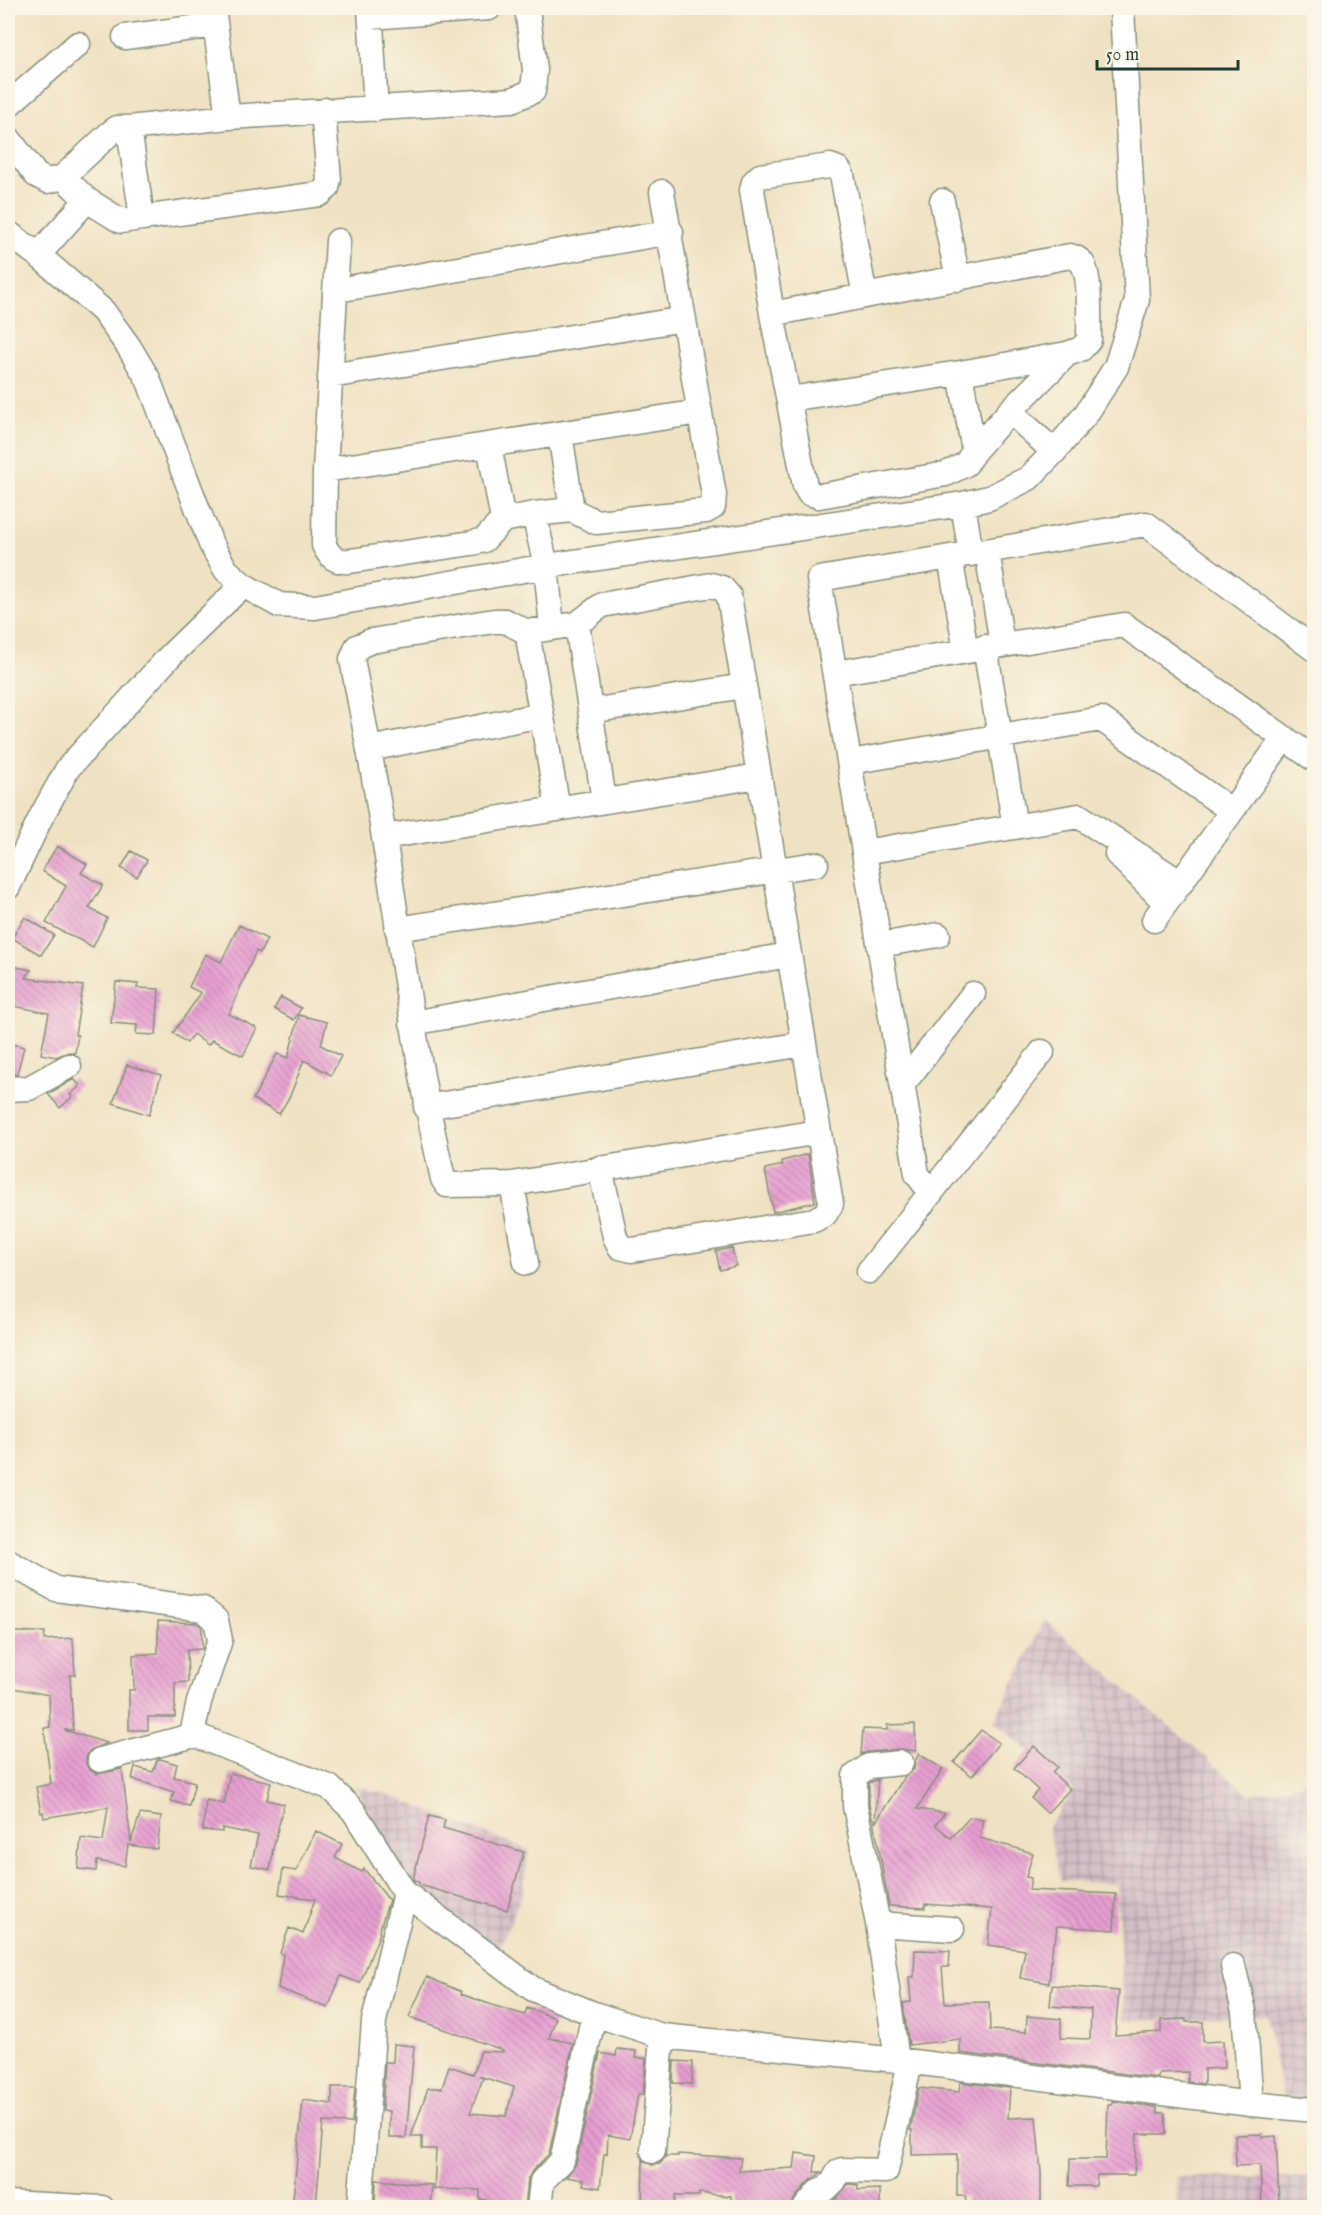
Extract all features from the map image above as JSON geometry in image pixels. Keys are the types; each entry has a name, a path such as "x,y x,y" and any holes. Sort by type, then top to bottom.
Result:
{"street":[{"path":"376,109 370,12 489,8"},
{"path":"8,138 36,175 48,181 63,177 117,128 326,110 512,100 533,91 535,70 527,8"},
{"path":"8,233 38,255 103,311 129,347 148,380 211,544 226,570 243,585 279,605 315,607 546,566 963,504 989,498 1029,478 1086,414 1116,367 1137,300 1122,8"},
{"path":"125,37 214,16 228,117"},
{"path":"8,105 78,44"},
{"path":"63,177 87,200 121,221 320,194 327,188 329,179 324,122 326,110"},
{"path":"129,128 142,218"},
{"path":"865,296 842,176 838,168 830,166 760,176 754,182 752,190 772,314 805,486 809,493 819,496 946,474 966,464 974,451 1010,411 1067,354"},
{"path":"338,241 325,470 324,545 329,556 339,561 472,543 484,540 503,520 534,514 572,510 596,522 706,511 713,507 714,495 671,232 662,192"},
{"path":"38,255 87,200"},
{"path":"942,201 958,279"},
{"path":"337,290 671,232"},
{"path":"772,314 1070,256 1078,259 1084,265 1090,306 1089,340 1081,349 1067,354 960,373 789,399"},
{"path":"330,376 684,319"},
{"path":"960,373 974,451"},
{"path":"1010,411 1054,452"},
{"path":"325,470 700,412"},
{"path":"560,434 572,510"},
{"path":"489,445 503,520"},
{"path":"963,504 969,554 1015,827"},
{"path":"534,514 546,566 552,627"},
{"path":"931,1193 917,1174 819,579 1146,524 1314,649"},
{"path":"969,554 984,647"},
{"path":"8,887 41,817 68,768 170,656 243,585"},
{"path":"600,1168 615,1237 620,1247 632,1250 814,1220 825,1214 831,1204 729,596 722,588 711,585 602,605 592,610 577,624 526,632 505,621 494,621 371,641 357,647 352,659 384,837 426,1107 443,1179 447,1185 512,1184 600,1168 818,1132"},
{"path":"577,624 604,801"},
{"path":"835,673 1124,625 1314,759"},
{"path":"526,632 558,808"},
{"path":"591,711 744,686"},
{"path":"369,749 541,715"},
{"path":"850,762 1101,719 1232,811"},
{"path":"1079,816 1160,912 1284,738"},
{"path":"384,837 759,776"},
{"path":"864,852 1079,816 1181,883"},
{"path":"397,929 816,864"},
{"path":"880,945 938,935"},
{"path":"412,1023 789,955"},
{"path":"903,1084 973,994"},
{"path":"426,1107 803,1044"},
{"path":"869,1271 1042,1052"},
{"path":"8,1089 28,1088 69,1066"},
{"path":"512,1184 526,1263"},
{"path":"8,1562 56,1589 202,1610 216,1620 220,1640 199,1702 194,1725 195,1735"},
{"path":"100,1760 195,1735 329,1786 353,1810 405,1893 533,1989 594,2014 662,2036 903,2061 1314,2110"},
{"path":"805,2208 818,2193 834,2181 837,2173 842,2170 886,2171 903,2061 855,1806 855,1776 869,1766 901,1764"},
{"path":"360,2208 374,2021 405,1893"},
{"path":"878,1924 952,1929"},
{"path":"1233,1966 1244,2011 1251,2104"},
{"path":"538,2208 542,2181 562,2161 594,2014"},
{"path":"653,2151 662,2036"},
{"path":"8,2203 102,2208"}],"shaded area":[{"path":"1045,1620 1250,1795 1314,1781 1314,2107 1284,2104 1266,2015 1125,2020 1116,1884 1060,1881 1048,1827 1074,1790 994,1721"},
{"path":"355,1786 383,1793 529,1850 522,1894 492,1967 403,1877"},
{"path":"1177,2177 1314,2177 1314,2207 1176,2208"}],"building":[{"path":"57,846 87,864 81,873 103,885 89,908 107,918 93,947 46,923 66,886 42,871"},
{"path":"131,851 147,860 137,877 121,868"},
{"path":"25,917 54,935 41,955 12,938"},
{"path":"239,925 267,939 260,953 256,951 229,1014 257,1028 243,1056 212,1040 208,1045 193,1034 187,1043 173,1033 201,993 189,987 205,954 221,962"},
{"path":"8,965 31,970 26,978 83,986 75,1035 78,1035 75,1053 69,1052 56,1057 41,1054 49,1013 9,1005 8,1007"},
{"path":"116,982 138,984 137,988 159,989 156,1035 136,1034 137,1025 111,1023"},
{"path":"281,997 301,1008 294,1020 274,1009"},
{"path":"299,1015 327,1022 321,1045 341,1056 331,1075 304,1060 290,1096 279,1114 253,1099 277,1054 288,1058"},
{"path":"8,1043 24,1047 17,1074 8,1075"},
{"path":"127,1065 161,1075 149,1115 113,1103"},
{"path":"74,1079 80,1086 60,1108 48,1094"},
{"path":"808,1154 815,1202 773,1212 765,1169 783,1165 782,1161"},
{"path":"732,1248 736,1266 720,1270 716,1251"},
{"path":"158,1621 197,1623 202,1627 202,1649 187,1650 188,1682 175,1683 175,1717 148,1717 148,1730 129,1730 129,1690 134,1690 133,1655 158,1653"},
{"path":"8,1632 45,1632 44,1640 73,1638 75,1675 70,1675 73,1730 64,1730 107,1743 90,1750 86,1757 86,1764 97,1774 122,1769 131,1842 140,1814 161,1817 157,1849 128,1845 125,1866 97,1861 96,1871 78,1869 81,1838 103,1841 108,1807 44,1818 43,1812 41,1813 36,1787 51,1784 44,1728 50,1727 49,1695 8,1687"},
{"path":"915,1724 916,1751 900,1749 861,1754 863,1729 887,1730 887,1725"},
{"path":"981,1730 999,1743 972,1776 954,1762"},
{"path":"1034,1746 1057,1767 1052,1772 1070,1789 1047,1813 1031,1798 1038,1790 1014,1768"},
{"path":"919,1754 943,1769 917,1809 945,1813 935,1825 951,1838 970,1817 983,1819 980,1838 1033,1853 1026,1877 1031,1878 1029,1890 1116,1894 1114,1930 1057,1926 1049,1983 1020,1978 1025,1950 988,1945 992,1909 925,1904 925,1908 889,1906 869,1805 869,1783 878,1779 875,1823 905,1776 914,1769"},
{"path":"157,1760 177,1764 174,1777 195,1782 189,1806 171,1801 174,1792 132,1779 135,1767 153,1772"},
{"path":"230,1773 271,1782 267,1800 284,1804 270,1870 251,1866 258,1835 222,1828 222,1832 203,1830 206,1800 224,1804"},
{"path":"429,1816 445,1820 443,1828 524,1852 507,1910 419,1885 419,1882 414,1881"},
{"path":"316,1831 342,1844 335,1858 362,1872 364,1869 389,1900 380,1933 360,1983 341,1976 328,2008 278,1988 283,1954 280,1953 289,1928 303,1934 315,1899 279,1894 283,1869 296,1871"},
{"path":"915,1950 950,1951 949,1967 942,1967 945,2003 989,2002 990,2030 1026,2032 1027,2016 1061,2019 1061,2038 1090,2039 1091,2009 1050,2006 1052,1985 1119,1991 1115,2035 1161,2032 1161,2020 1186,2019 1186,2022 1203,2022 1203,2042 1223,2041 1224,2068 1204,2069 1204,2084 1188,2082 1188,2072 1159,2073 1158,2078 960,2053 960,2039 909,2045 903,2003 911,2002 909,1977 914,1977"},
{"path":"427,1977 462,1992 461,1994 495,2006 525,2015 527,2008 556,2018 549,2038 573,2043 549,2154 532,2171 528,2179 525,2208 486,2208 486,2200 480,2199 480,2190 434,2189 436,2149 422,2149 422,2137 411,2137 428,2088 442,2088 449,2066 473,2074 481,2051 503,2052 503,2050 409,2017","holes":["479,2076 514,2087 506,2116 470,2113 483,2078"]},
{"path":"394,2044 414,2046 406,2138 389,2138 389,2111 382,2111 385,2062 393,2062"},
{"path":"617,2049 636,2051 635,2058 646,2058 643,2094 638,2094 630,2139 608,2135 607,2154 604,2154 600,2188 583,2185 584,2180 566,2177 576,2164 600,2053 616,2056"},
{"path":"674,2061 693,2062 692,2084 673,2083"},
{"path":"960,2082 1010,2088 1008,2118 1036,2117 1041,2173 1041,2205 986,2204 986,2208 967,2208 965,2196 957,2196 957,2154 912,2155 912,2130 910,2130 919,2088 959,2092"},
{"path":"332,2087 355,2087 352,2123 323,2122 316,2208 292,2208 303,2100 332,2104"},
{"path":"1112,2101 1157,2107 1157,2113 1165,2113 1166,2134 1137,2134 1134,2175 1097,2175 1096,2186 1069,2186 1070,2159 1106,2159 1108,2105 1112,2105"},
{"path":"1262,2134 1262,2137 1276,2136 1279,2205 1262,2206 1260,2165 1236,2166 1235,2135"},
{"path":"796,2153 816,2156 814,2172 822,2172 807,2183 794,2199 791,2208 730,2208 731,2196 699,2193 699,2196 675,2196 675,2208 642,2207 643,2160 652,2165 660,2164 666,2156 678,2156 678,2154 741,2158 739,2171 794,2168"},
{"path":"376,2180 432,2185 430,2208 375,2203"},
{"path":"848,2184 858,2185 858,2190 880,2189 880,2208 824,2208 836,2199"}]}
